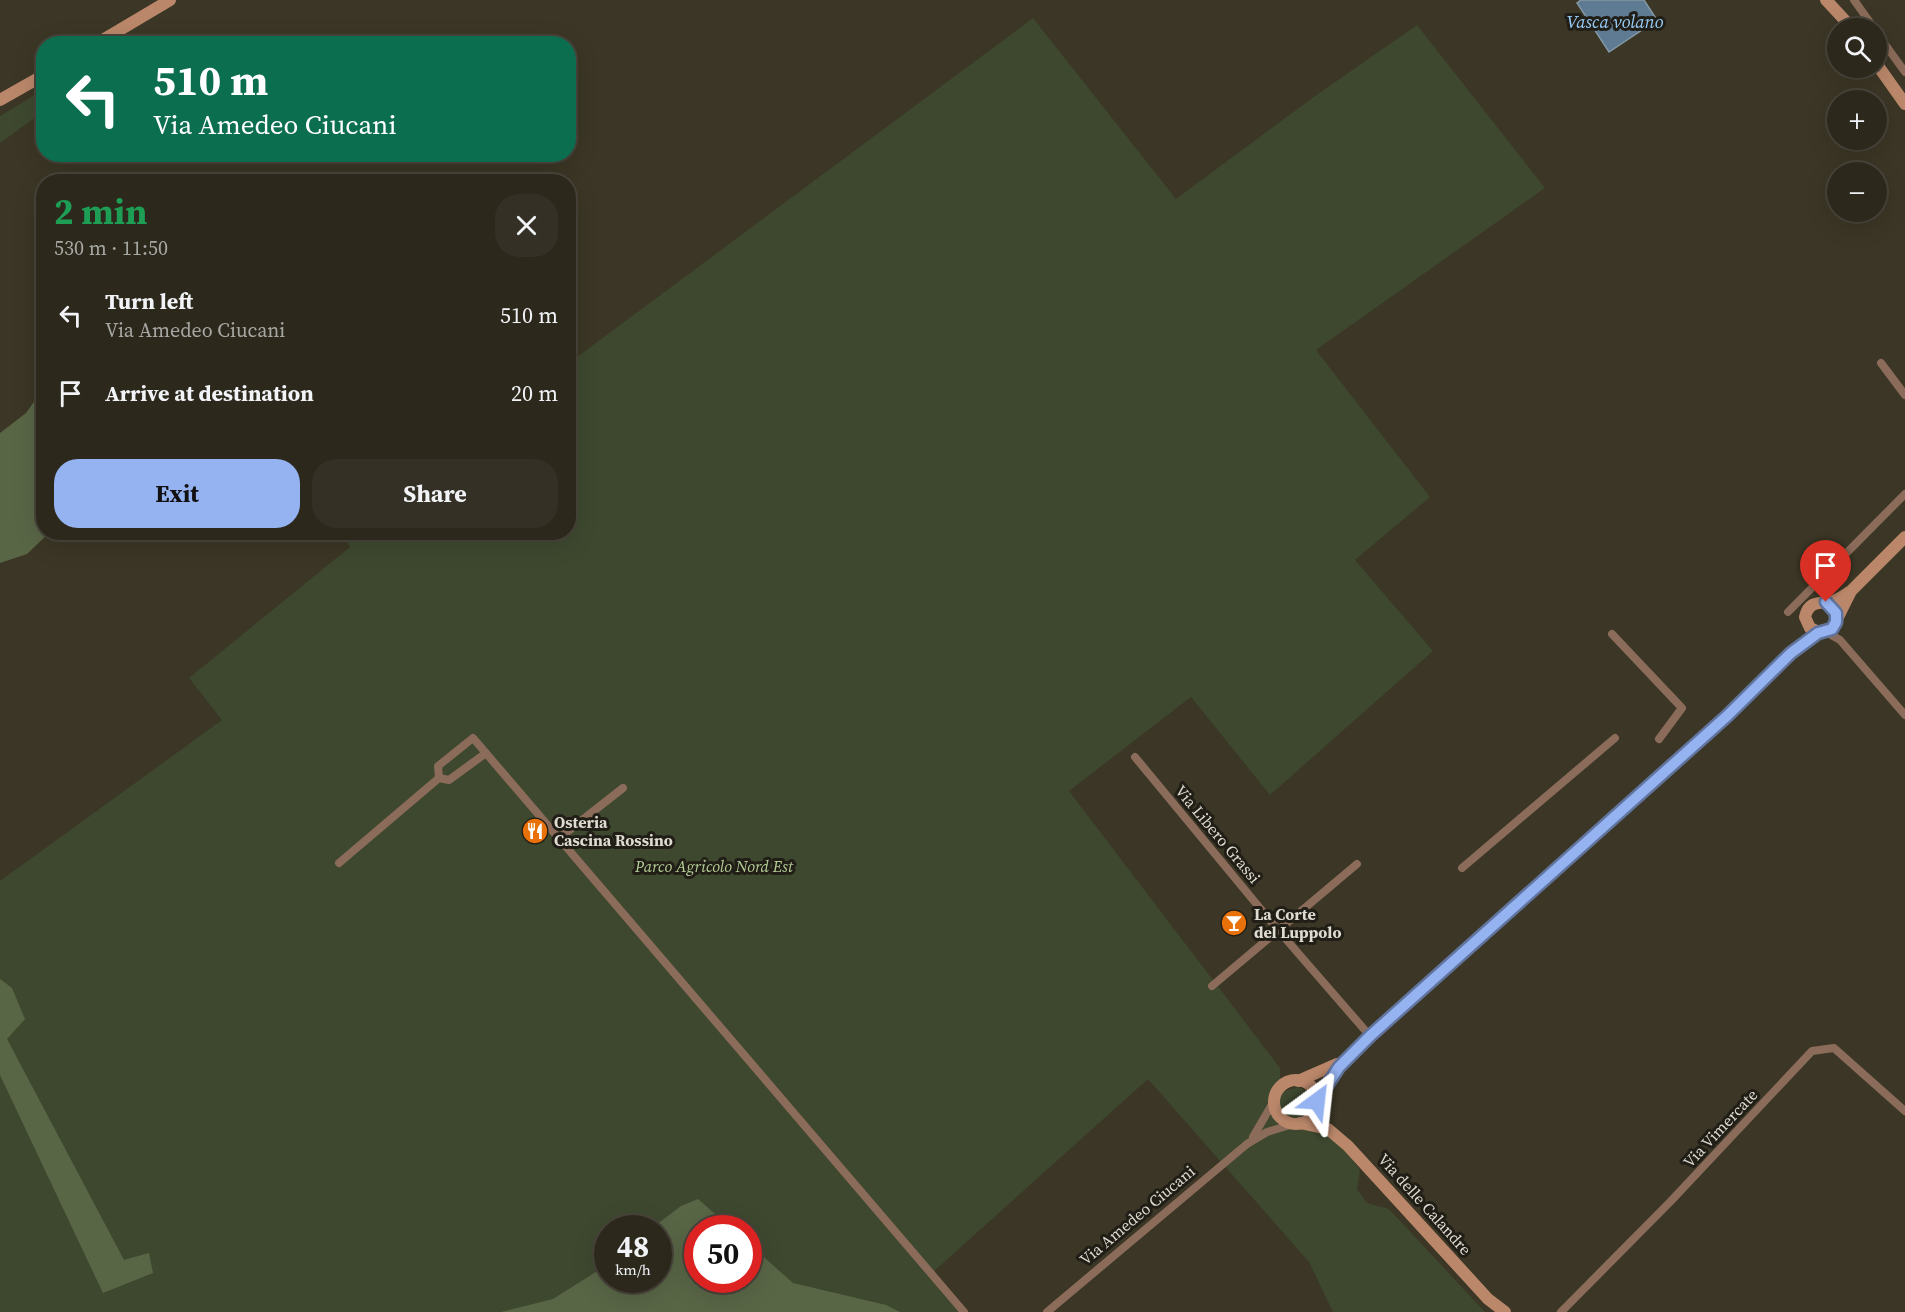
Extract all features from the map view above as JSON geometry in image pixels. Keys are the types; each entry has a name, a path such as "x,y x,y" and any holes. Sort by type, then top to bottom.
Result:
{"main road":[{"path":"109,36 170,0"},
{"path":"1826,0 1835,5 1845,18"},
{"path":"1887,78 1905,104"},
{"path":"0,100 36,80"},
{"name":"Via Amedeo Ciucani","path":"1297,1124 1312,1116 1332,1076 1348,1057 1727,716 1791,653 1829,626 1851,591 1905,537"},
{"name":"Via Amedeo Ciucani","path":"1791,653 1806,621 1806,614 1810,606 1818,602 1826,603 1851,591"},
{"path":"1806,621 1811,629 1829,626 1834,608 1826,603"},
{"name":"Via Amedeo Ciucani","path":"1274,1101 1281,1086 1324,1072 1348,1057"},
{"path":"1298,1081 1312,1088 1317,1102"},
{"path":"1274,1101 1279,1116 1297,1124"},
{"name":"Via delle Calandre","path":"1317,1102 1334,1134"},
{"name":"Via delle Calandre","path":"1297,1124 1323,1128 1358,1154 1488,1299 1496,1312"},
{"name":"Via delle Calandre","path":"1488,1299 1505,1312"}],"street":[{"path":"1854,0 1867,18"},
{"path":"1887,47 1905,72"},
{"path":"1881,363 1905,395"},
{"path":"1788,612 1905,494"},
{"path":"1829,626 1905,715"},
{"path":"1612,634 1682,708 1659,739"},
{"path":"439,778 438,766 473,738 964,1312"},
{"path":"1462,868 1615,738"},
{"path":"439,778 450,780 486,753"},
{"name":"Via Libero Grassi","path":"1135,757 1278,930 1370,1036"},
{"path":"339,863 439,778"},
{"path":"558,839 623,788"},
{"path":"1212,986 1357,864"},
{"name":"Via Vimercate","path":"1561,1310 1670,1202 1812,1051 1834,1048 1905,1111"},
{"name":"Via Amedeo Ciucani","path":"1247,1144 1264,1122 1274,1101"},
{"name":"Via Amedeo Ciucani","path":"1047,1312 1247,1144 1267,1132 1297,1124"}],"green space":[{"name":"Parco Agricolo Nord Est","path":"1033,18 1176,199 1315,96 1417,25 1545,188 1316,350 1430,497 1355,560 1433,651 1270,795 1191,697 1069,791 1280,1068 1280,1085 1284,1091 1299,1087 1310,1094 1312,1105 1360,1170 1357,1189 1367,1203 1389,1209 1485,1312 1333,1312 1309,1262 1148,1079 932,1273 963,1312 855,1312 839,1307 576,1312 0,1312 0,881 222,720 189,678 350,547 346,540 576,540 576,358"},
{"path":"36,94 36,117 0,143 0,116"},
{"path":"36,399 36,540 42,540 27,554 0,563 0,433 26,413"},
{"path":"0,979 12,988 25,1019 7,1039 124,1260 149,1253 153,1273 103,1293 0,1075"},
{"path":"698,1199 716,1215 684,1215 684,1293 762,1293 762,1256 793,1283 886,1305 900,1312 501,1312 553,1299 594,1273 594,1293 672,1293 672,1215 669,1215 681,1206"}],"water":[{"name":"Vasca volano","path":"1581,0 1644,0 1657,20 1609,52 1577,3"}],"place":[{"name":"Osteria Cascina Rossino","path":"535,831"},
{"name":"La Corte del Luppolo","path":"1234,923"}],"route":[{"path":"1317,1101 1339,1067 1370,1036 1727,716 1791,653 1818,633 1832,629 1837,619 1836,613 1826,602"}]}
